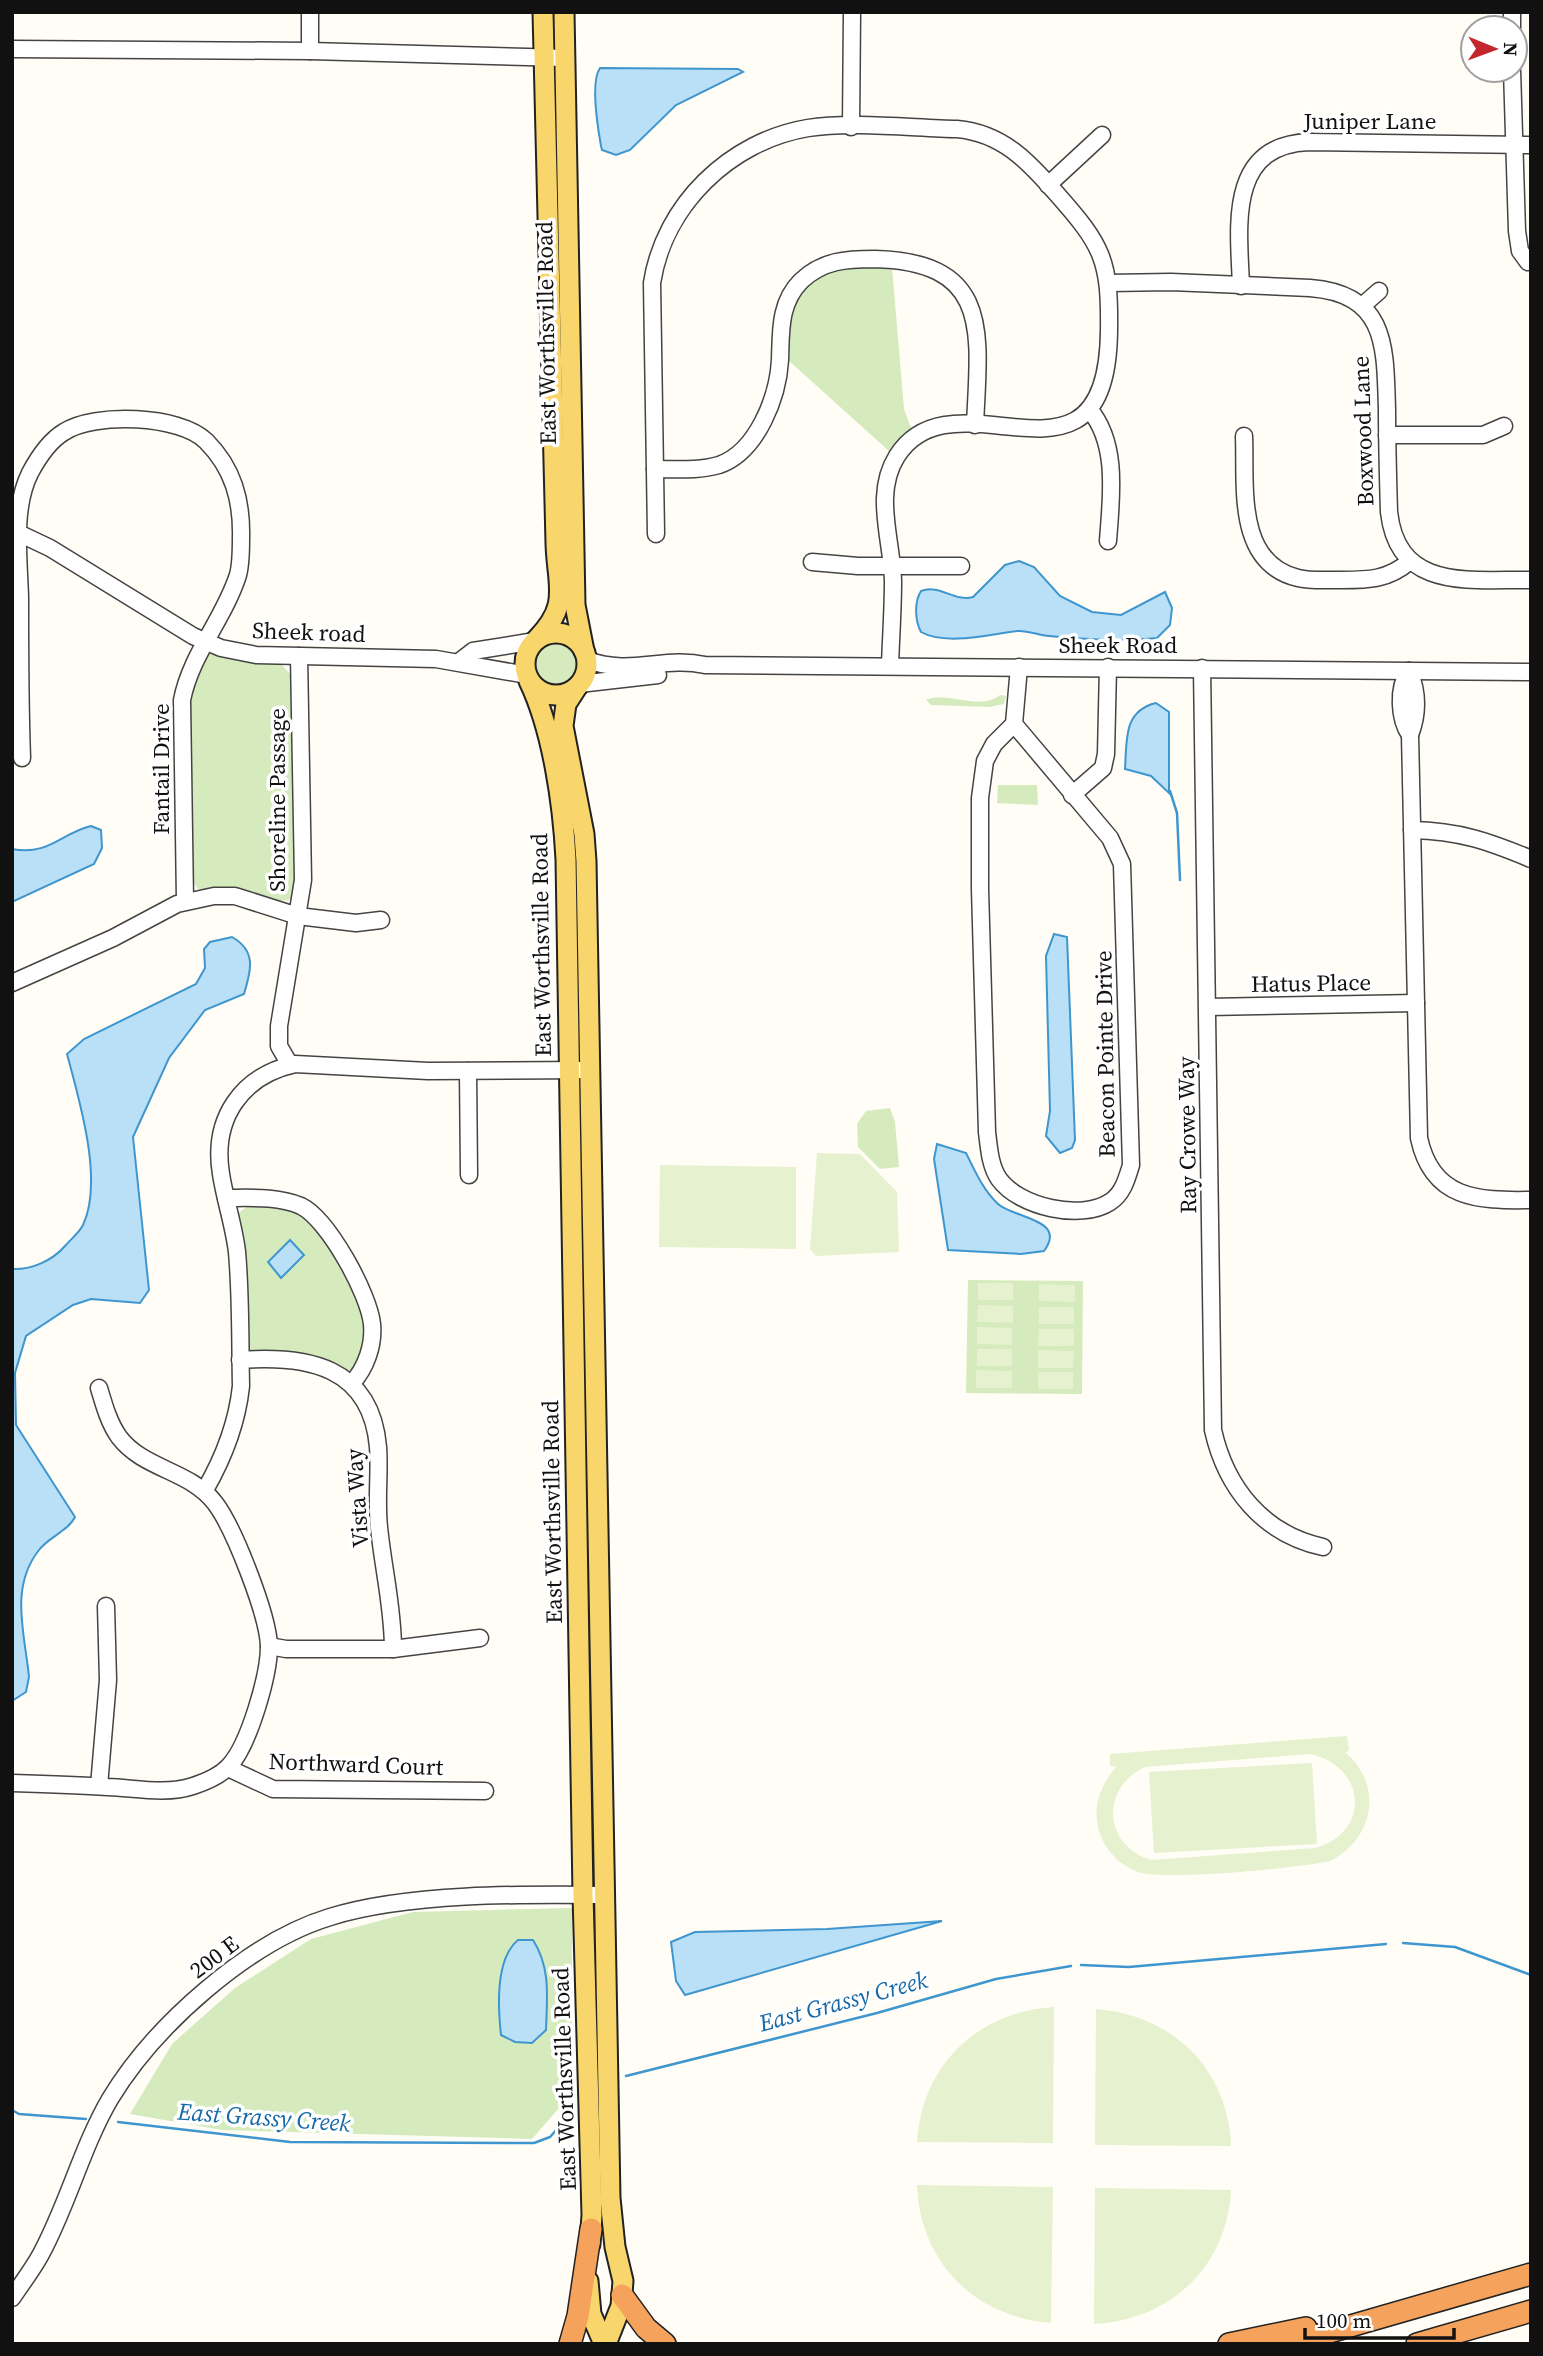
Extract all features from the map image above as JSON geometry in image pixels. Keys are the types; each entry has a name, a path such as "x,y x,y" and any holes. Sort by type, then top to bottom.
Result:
{"highway":[{"path":"570,2344 578,2316 591,2229"},
{"path":"1288,2344 1531,2274"},
{"path":"622,2295 646,2328 664,2344"},
{"path":"1417,2344 1531,2312"},
{"path":"1430,2344 1531,2312"},
{"path":"1229,2344 1293,2329 1357,2324"}],"main road":[{"name":"East Worthsville Road","path":"536,640 556,617 560,594 543,12"},
{"name":"East Worthsville Road","path":"564,12 575,605 585,656"},
{"path":"554,633 572,638 585,656 578,685 570,692 552,695 543,693 528,678 526,654 536,640 554,633"},
{"name":"East Worthsville Road","path":"528,678 540,708 564,829 591,2229 588,2299 591,2314 605,2344"},
{"name":"East Worthsville Road","path":"578,685 566,704 563,726 584,834 610,2198 622,2295 605,2344"}],"street":[{"path":"310,12 310,51"},
{"path":"852,12 852,127"},
{"path":"12,49 310,51 565,58"},
{"path":"1512,84 1518,243 1528,262"},
{"path":"656,534 652,283 658,257 674,222 713,173 754,145 807,128 957,129 978,132 1016,152 1091,235 1101,253 1109,283 1108,367 1102,389 1089,409 1077,419 1055,427 949,425 926,431 908,443 890,467 884,497 892,567 890,665"},
{"path":"1048,185 1102,135"},
{"name":"Juniper Lane","path":"1241,286 1241,195 1258,164 1274,151 1293,143 1309,142 1531,145"},
{"path":"655,470 708,467 725,462 755,432 770,412 777,393 781,328 786,303 808,275 826,264 845,260 902,260 923,264 941,271 961,290 972,309 977,330 975,425"},
{"path":"1109,283 1171,282 1324,289 1342,293 1362,306 1379,291"},
{"name":"Boxwood Lane","path":"1362,306 1376,323 1383,342 1390,522 1395,540 1410,561"},
{"path":"1089,409 1101,424 1107,440 1108,541"},
{"name":"Fantail Drive","path":"22,758 16,714 16,531 22,490 30,473 40,455 65,431 106,420 132,419 191,430 205,440 232,475 239,500 241,537 238,574 187,675 182,700 185,901"},
{"path":"1387,435 1483,435 1504,426"},
{"path":"1244,436 1248,528 1258,549 1277,569 1298,578 1370,580 1396,573 1410,561 1428,573 1443,578 1531,580"},
{"name":"Sheek road","path":"16,531 50,548 204,641 256,655 460,661 473,667 528,678"},
{"path":"812,562 892,567 961,566"},
{"name":"Sheek road","path":"460,661 472,652 536,640"},
{"name":"Shoreline Passage","path":"290,1065 279,1045 279,1026 303,880 299,656"},
{"name":"Sheek Road","path":"585,656 614,669 691,662 705,665 1531,672"},
{"name":"Sheek Road","path":"578,685 692,670 705,665"},
{"path":"1014,724 1019,667"},
{"path":"1072,795 1103,768 1106,754 1108,667"},
{"name":"Ray Crowe Way","path":"1202,668 1213,1430 1230,1478 1245,1502 1285,1534 1323,1547"},
{"path":"1409,671 1404,679 1402,695 1403,722 1410,735 1419,1138 1424,1162 1437,1179 1474,1198 1531,1200"},
{"name":"Beacon Pointe Drive","path":"1014,724 1110,838 1118,849 1122,864 1131,1164 1125,1185 1110,1202 1088,1208 1060,1210 1036,1206 1014,1194 999,1180 991,1161 987,1132 980,798 985,761 994,744 1014,724"},
{"path":"1412,830 1443,830 1478,837 1531,859"},
{"path":"12,983 113,939 185,901 235,896 298,916 356,923 381,920"},
{"name":"Hatus Place","path":"1208,1007 1416,1003"},
{"path":"205,1490 227,1446 239,1407 237,1250 219,1153 226,1115 236,1095 254,1080 290,1065 468,1071 589,1070"},
{"path":"468,1071 469,1175"},
{"path":"226,1198 284,1201 301,1206 323,1222 369,1308 372,1325 367,1360 352,1383 332,1371 295,1359 240,1360"},
{"name":"Vista Way","path":"352,1383 376,1435 379,1525 393,1648"},
{"path":"12,1783 177,1791 207,1781 228,1768 247,1734 269,1646 264,1620 231,1530 205,1490 130,1448 110,1421 99,1388"},
{"path":"99,1786 108,1679 106,1606"},
{"path":"269,1646 286,1649 393,1648 480,1638"},
{"name":"Northward Court","path":"228,1768 273,1789 485,1791"},
{"name":"200 E","path":"12,2298 41,2254 110,2100 150,2041 201,1993 262,1949 330,1917 413,1901 604,1895"}],"green space":[{"path":"864,266 892,267 904,409 912,431 890,452 787,359 791,319 801,292 823,274"},
{"path":"556,641 573,648 580,665 573,682 556,689 539,682 532,665 539,648"},
{"path":"209,654 282,665 291,675 294,881 297,889 289,900 278,901 235,890 198,889 192,881 190,697 204,656"},
{"path":"1000,695 1006,696 1004,704 989,707 931,705 926,700 944,697 983,702"},
{"path":"998,785 1037,785 1038,805 997,803"},
{"path":"890,1108 895,1122 899,1167 880,1169 858,1147 857,1124 866,1111"},
{"path":"817,1153 860,1154 897,1192 899,1252 816,1256 810,1249"},
{"path":"660,1165 796,1167 796,1249 659,1247"},
{"path":"275,1205 302,1216 319,1229 351,1287 364,1326 361,1354 355,1368 348,1371 307,1355 251,1352 247,1348 237,1214 248,1206"},
{"path":"968,1280 1083,1281 1082,1394 966,1393"},
{"path":"978,1283 1013,1283 1013,1300 978,1300"},
{"path":"1039,1284 1075,1285 1075,1302 1039,1301"},
{"path":"978,1305 1013,1306 1013,1323 977,1322"},
{"path":"1039,1307 1074,1307 1074,1324 1039,1324"},
{"path":"977,1327 1012,1328 1012,1345 977,1344"},
{"path":"1039,1329 1074,1329 1074,1346 1038,1346"},
{"path":"977,1349 1012,1349 1012,1366 977,1366"},
{"path":"1038,1350 1074,1351 1073,1368 1038,1368"},
{"path":"976,1370 1012,1371 1012,1388 976,1388"},
{"path":"1038,1372 1073,1372 1073,1389 1038,1389"},
{"path":"1347,1736 1349,1751 1345,1752 1357,1765 1365,1780 1369,1811 1356,1839 1330,1861 1202,1874 1138,1872 1114,1856 1099,1831 1096,1813 1099,1797 1116,1767 1110,1766 1110,1754","holes":["1310,1754 1329,1761 1342,1772 1351,1785 1355,1800 1353,1814 1346,1828 1333,1840 1315,1848 1151,1860 1135,1853 1123,1842 1116,1830 1114,1802 1120,1788 1130,1776 1145,1767"]},
{"path":"1312,1763 1317,1844 1154,1853 1149,1772"},
{"path":"572,1908 572,2093 532,2139 222,2130 130,2114 172,2044 235,1988 311,1939 413,1912"},
{"path":"1054,2007 1053,2143 917,2142 921,2114 930,2089 942,2067 959,2048 978,2032 1001,2019 1026,2011"},
{"path":"1096,2009 1124,2013 1149,2022 1172,2035 1191,2051 1207,2070 1219,2093 1227,2118 1231,2146 1095,2145"},
{"path":"917,2185 1053,2187 1051,2323 1024,2319 998,2310 957,2281 941,2261 929,2239 921,2213"},
{"path":"1095,2188 1231,2190 1227,2218 1219,2243 1190,2284 1170,2300 1147,2312 1122,2320 1094,2324"}],"water":[{"path":"600,68 738,69 743,72 676,105 630,150 616,155 602,150 601,146 595,94"},
{"path":"1019,561 1034,567 1060,596 1092,612 1121,615 1165,592 1172,608 1170,625 1157,638 1130,640 1062,637 1021,631 956,639 921,632 916,611 921,591 928,589 960,597 973,597 1005,565"},
{"path":"1156,703 1169,712 1169,793 1151,776 1125,769 1127,737 1132,720 1145,707"},
{"path":"91,826 101,830 102,848 94,864 12,902 12,849 45,847"},
{"path":"1054,934 1067,937 1075,1140 1072,1148 1060,1153 1046,1136 1050,1111 1046,956"},
{"path":"232,937 249,955 250,970 244,994 205,1010 169,1058 133,1137 149,1290 140,1303 91,1299 73,1305 26,1336 15,1373 16,1425 75,1517 39,1550 24,1580 21,1612 29,1677 26,1692 12,1701 12,1269 34,1266 54,1256 81,1228 89,1207 91,1186 87,1140 67,1054 84,1039 196,984 205,968 204,949 210,942"},
{"path":"937,1144 966,1153 984,1186 998,1204 1044,1226 1049,1232 1050,1240 1044,1251 1021,1254 948,1250 934,1159"},
{"path":"290,1240 304,1255 281,1278 268,1262"},
{"path":"942,1921 685,1995 676,1981 671,1942 695,1932 827,1929"},
{"path":"518,1940 533,1940 545,1972 546,2030 532,2043 515,2042 501,2035 499,1998 502,1971 505,1959"}],"waterway":[{"path":"1170,791 1177,813 1180,880"},
{"name":"East Grassy Creek","path":"1403,1943 1455,1947 1531,1975"},
{"name":"East Grassy Creek","path":"1081,1965 1129,1967 1386,1944"},
{"name":"East Grassy Creek","path":"626,2076 877,2013 996,1979 1071,1966"},
{"name":"East Grassy Creek","path":"12,2110 19,2114 86,2119"},
{"name":"East Grassy Creek","path":"118,2122 290,2142 534,2143 550,2137 566,2119"}]}
